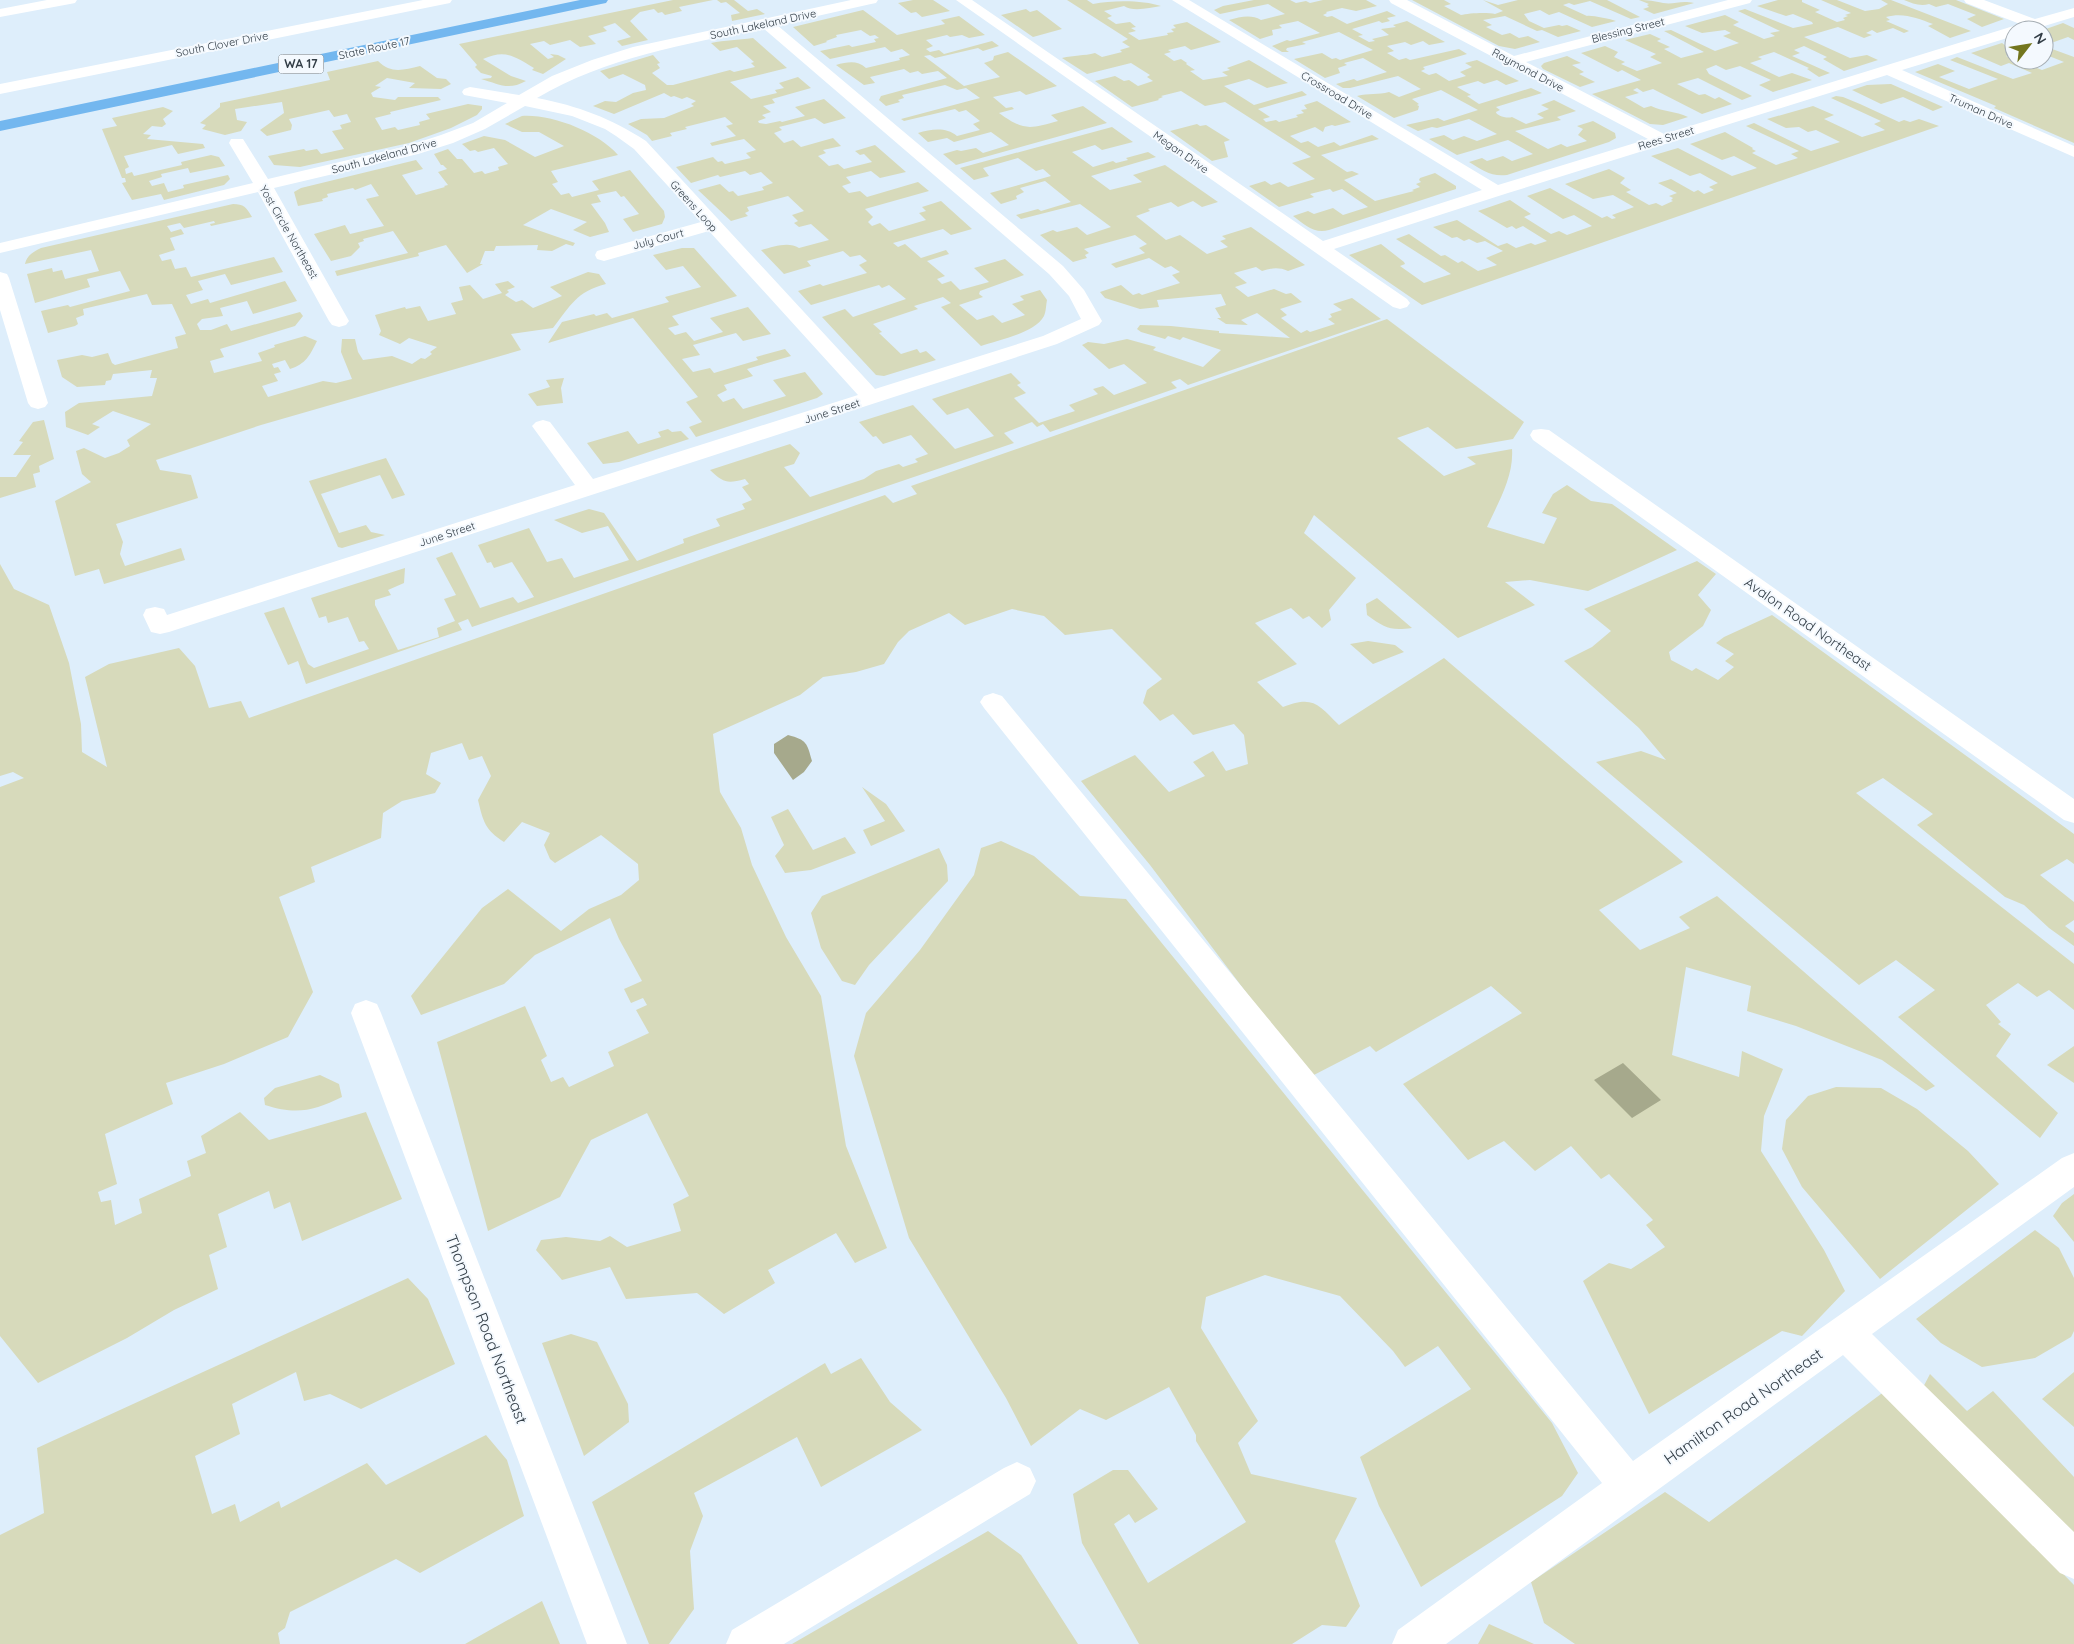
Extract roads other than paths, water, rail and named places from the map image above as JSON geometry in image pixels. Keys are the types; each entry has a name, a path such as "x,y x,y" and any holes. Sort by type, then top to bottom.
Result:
{"highway":[{"name":"State Route 17","path":"0,116 554,0"},
{"name":"State Route 17","path":"0,126 601,0"}],"street":[{"path":"0,13 48,2 70,0"},
{"name":"South Clover Drive","path":"0,89 417,2 445,0"},
{"name":"South Lakeland Drive","path":"0,248 412,150 479,126 558,79 597,63 638,50 871,0"},
{"name":"Megan Drive","path":"963,0 1400,303"},
{"name":"Crossroad Drive","path":"1179,0 1496,191"},
{"name":"Raymond Drive","path":"1396,0 1661,139"},
{"name":"Blessing Street","path":"1512,61 1745,0"},
{"path":"1971,0 2024,20"},
{"name":"Rees Street","path":"2047,20 2074,12"},
{"name":"June Street","path":"155,614 160,626 1050,340 1092,320 1077,294 1056,270 766,23"},
{"name":"Rees Street","path":"1319,248 1661,139 2004,33"},
{"name":"Truman Drive","path":"1888,70 2074,152"},
{"name":"Greens Loop","path":"470,92 523,100 573,112 612,126 640,145 711,225 872,398"},
{"name":"Yost Circle Northeast","path":"237,143 252,165 262,186 340,321"},
{"name":"July Court","path":"604,255 711,225"},
{"path":"0,278 38,403"},
{"path":"543,426 588,488"},
{"name":"Avalon Road Northeast","path":"1541,435 2074,813"},
{"path":"993,702 1629,1486"},
{"name":"Thompson Road Northeast","path":"366,1013 607,1644"},
{"name":"Hamilton Road Northeast","path":"1412,1644 1629,1486 1846,1333 2074,1168"},
{"path":"1846,1333 2074,1559"},
{"path":"746,1644 1017,1481"}]}
